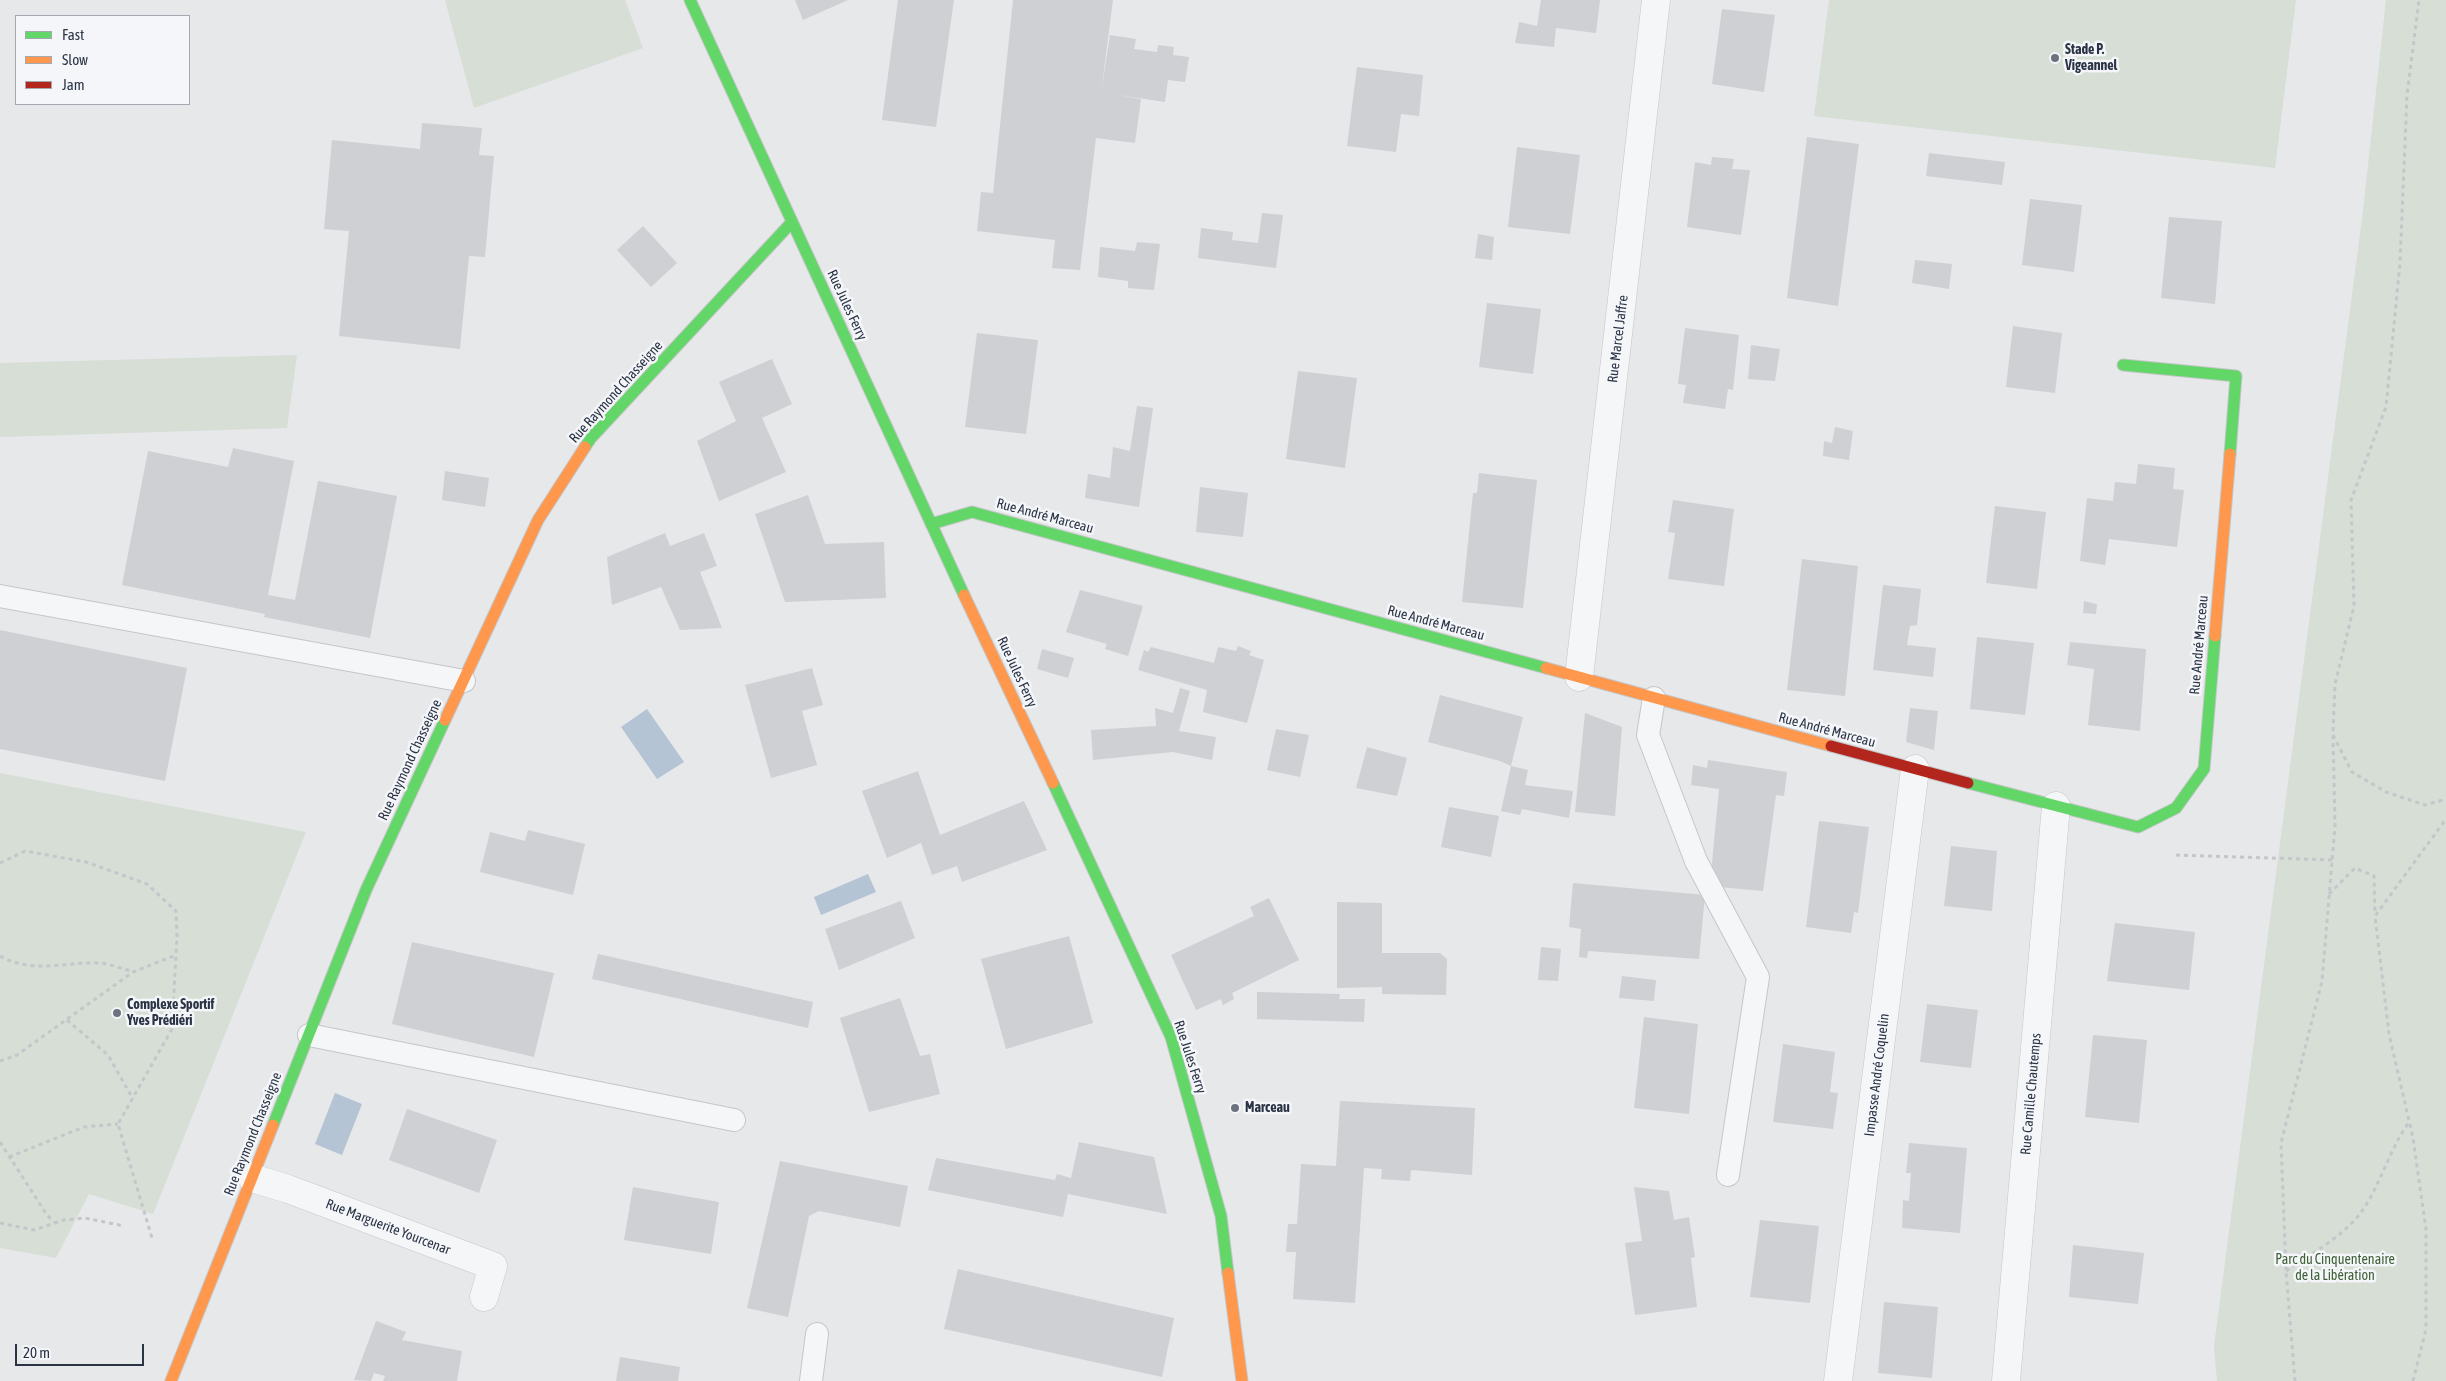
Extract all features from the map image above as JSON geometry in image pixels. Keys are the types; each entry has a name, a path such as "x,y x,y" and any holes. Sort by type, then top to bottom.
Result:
{"street":[{"name":"Rue Jules Ferry","path":"690,0 931,524 1117,917 1171,1038 1221,1216 1242,1381"},
{"name":"Rue Marcel Jaffre","path":"1579,677 1656,0"},
{"name":"Rue Raymond Chasseigne","path":"171,1381 366,890 538,520 591,438 792,222"},
{"name":"Rue André Marceau","path":"931,524 972,512 1915,769 2138,827 2176,808 2204,769 2236,376 2123,365"},
{"name":"Impasse André Coquelin","path":"1838,1381 1915,769"},
{"name":"Rue Camille Chautemps","path":"2006,1381 2056,806"},
{"name":"Rue Marguerite Yourcenar","path":"252,1178 288,1189 493,1266 484,1297"}],"lane":[{"path":"0,596 464,681"},
{"path":"1654,698 1648,735 1696,861 1758,977 1728,1175"},
{"path":"308,1035 734,1120"},
{"path":"811,1381 817,1334"}],"path":[{"path":"2295,1381 2286,1271 2282,1143 2322,981 2335,826 2333,734 2335,684 2354,606 2351,500 2386,407 2400,263 2407,95 2419,0"},
{"path":"2333,734 2352,772 2386,792 2425,805 2446,799"},
{"path":"2375,916 2446,819"},
{"path":"0,863 25,851 86,862 148,884 176,911 172,1030 118,1124 152,1238"},
{"path":"2176,855 2332,860"},
{"path":"2329,894 2355,868 2374,876 2375,916 2389,1034 2410,1122 2426,1229 2426,1329 2413,1381"},
{"path":"0,1061 17,1055 132,972 176,954"},
{"path":"0,956 9,962 43,968 100,963 132,972"},
{"path":"67,1020 108,1055 132,1099"},
{"path":"2286,1271 2343,1232 2362,1211 2396,1140 2410,1122"},
{"path":"9,1157 84,1127 118,1124"},
{"path":"0,1142 54,1222"},
{"path":"0,1223 34,1230 54,1222 85,1218 124,1226"}],"green space":[{"path":"445,0 625,0 643,48 474,108"},
{"name":"Stade P. Vigeannel","path":"1829,0 2296,0 2275,168 1814,116"},
{"name":"Parc du Cinquentenaire de la Libération","path":"2386,0 2446,0 2446,1381 2217,1381 2214,1346 2363,211"},
{"path":"297,355 287,428 0,437 0,363"},
{"name":"Complexe Sportif Yves Prédiéri","path":"0,773 306,832 153,1214 89,1194 56,1258 0,1248"}],"water":[{"path":"647,709 684,762 657,779 621,727"},
{"path":"868,874 876,892 821,915 814,897"},
{"path":"335,1093 362,1104 342,1155 315,1144"}],"building":[{"path":"795,0 848,0 803,20"},
{"path":"898,0 954,0 936,127 882,120"},
{"path":"1013,0 1113,0 1101,93 1110,35 1136,39 1134,49 1157,52 1158,45 1174,47 1173,55 1189,57 1185,82 1168,80 1165,102 1112,94 1141,99 1135,143 1096,138 1080,270 1052,268 1055,240 977,231 981,192 993,193"},
{"path":"1541,0 1600,0 1596,33 1556,28 1554,47 1515,43 1519,22 1537,26"},
{"path":"1722,9 1775,15 1764,92 1712,84"},
{"path":"1357,67 1423,75 1419,116 1401,114 1396,152 1347,146"},
{"path":"422,123 482,128 479,155 494,156 485,257 469,256 460,349 339,336 349,231 324,229 332,140 420,149"},
{"path":"1807,137 1859,144 1838,306 1787,298"},
{"path":"1517,147 1580,155 1570,234 1508,227"},
{"path":"1929,153 2005,162 2002,185 1926,176"},
{"path":"1712,157 1734,159 1732,169 1750,170 1741,235 1687,227 1695,162 1711,165"},
{"path":"2030,199 2082,205 2074,272 2022,265"},
{"path":"1262,213 1283,215 1276,268 1198,258 1201,228 1233,232 1232,240 1258,243"},
{"path":"2169,217 2222,221 2215,304 2161,298"},
{"path":"643,226 677,263 651,287 617,250"},
{"path":"1478,234 1494,237 1492,260 1475,258"},
{"path":"1137,242 1160,244 1154,290 1128,288 1128,281 1098,277 1100,247 1135,251"},
{"path":"1915,260 1952,264 1949,289 1912,283"},
{"path":"1487,303 1541,309 1533,374 1479,367"},
{"path":"2013,326 2062,333 2055,393 2006,387"},
{"path":"1685,328 1739,335 1733,390 1728,389 1725,409 1683,403 1686,385 1678,384"},
{"path":"977,333 1038,340 1026,434 965,427"},
{"path":"1751,345 1780,349 1775,381 1748,379"},
{"path":"772,359 792,404 762,418 786,472 719,501 697,441 736,421 719,382"},
{"path":"1298,371 1357,378 1345,468 1286,459"},
{"path":"1137,406 1153,408 1139,507 1085,498 1088,474 1110,478 1113,447 1130,451"},
{"path":"1835,427 1853,431 1849,460 1823,456 1824,441 1832,443"},
{"path":"233,448 294,461 268,595 295,600 318,481 397,496 370,638 264,617 265,614 122,585 148,451 228,467"},
{"path":"2138,464 2175,468 2173,489 2184,490 2177,547 2109,539 2105,565 2080,561 2087,498 2113,501 2115,482 2136,484"},
{"path":"445,471 489,478 485,507 442,500"},
{"path":"1479,473 1537,480 1523,608 1462,602 1473,493 1477,493"},
{"path":"1200,487 1248,493 1243,537 1196,532"},
{"path":"808,495 825,544 884,542 886,598 785,602 755,514"},
{"path":"1673,500 1734,509 1724,586 1668,579 1675,533 1668,532"},
{"path":"1995,506 2046,512 2037,589 1986,583"},
{"path":"665,533 670,546 704,533 717,566 700,572 722,628 680,630 661,587 612,605 607,557"},
{"path":"1802,559 1858,566 1845,696 1787,690"},
{"path":"1883,585 1921,589 1917,625 1910,626 1907,645 1936,648 1933,677 1873,670"},
{"path":"1080,590 1143,606 1128,656 1105,649 1107,644 1066,632"},
{"path":"2084,601 2097,604 2096,614 2083,613"},
{"path":"0,630 187,668 165,781 0,749"},
{"path":"1977,637 2034,643 2025,715 1970,709"},
{"path":"2070,642 2146,649 2140,731 2088,725 2094,669 2067,665"},
{"path":"1238,646 1251,651 1249,655 1264,660 1247,723 1203,712 1207,690 1138,670 1144,650 1148,652 1151,647 1214,663 1218,647 1236,651"},
{"path":"1042,649 1074,658 1068,678 1037,669"},
{"path":"812,668 823,705 802,711 817,765 771,778 745,685"},
{"path":"1180,688 1190,691 1179,731 1216,737 1212,760 1173,752 1093,760 1091,730 1156,726 1155,708 1173,713"},
{"path":"1440,695 1523,717 1511,766 1500,761 1428,742"},
{"path":"1910,708 1938,711 1934,750 1906,742"},
{"path":"1585,713 1622,727 1615,816 1575,812"},
{"path":"1276,729 1309,735 1300,777 1267,770"},
{"path":"1367,747 1407,758 1397,796 1356,788"},
{"path":"1708,760 1787,772 1784,796 1776,795 1763,891 1719,887 1711,873 1719,789 1691,785 1693,765 1707,768"},
{"path":"1511,766 1528,770 1525,785 1573,791 1569,818 1522,809 1520,815 1501,811"},
{"path":"918,771 940,835 1024,801 1047,850 962,882 957,866 932,875 921,843 887,858 862,791"},
{"path":"1449,807 1499,816 1491,857 1441,847"},
{"path":"1819,821 1869,827 1858,913 1854,912 1851,933 1806,927"},
{"path":"528,830 585,844 573,895 480,872 490,832 525,841"},
{"path":"1951,846 1997,851 1992,911 1944,906"},
{"path":"1573,883 1705,895 1699,959 1588,951 1587,958 1579,957 1581,929 1569,927"},
{"path":"1269,898 1299,960 1232,993 1234,999 1223,1005 1221,999 1196,1010 1171,955 1254,916 1250,907"},
{"path":"901,901 915,938 839,970 825,929"},
{"path":"1337,902 1382,903 1382,953 1440,953 1447,959 1446,995 1382,994 1382,987 1337,988"},
{"path":"2115,923 2195,932 2189,990 2107,981"},
{"path":"1069,936 1093,1023 1006,1049 981,959"},
{"path":"412,942 554,973 534,1057 392,1024"},
{"path":"1541,947 1561,949 1558,981 1538,980"},
{"path":"598,954 813,1002 808,1028 592,979"},
{"path":"1622,976 1656,980 1654,1001 1619,998"},
{"path":"1257,992 1340,994 1339,999 1365,999 1364,1022 1257,1019"},
{"path":"900,998 920,1056 930,1054 940,1094 869,1112 840,1018"},
{"path":"1927,1004 1978,1010 1971,1068 1920,1062"},
{"path":"1644,1017 1698,1024 1689,1114 1634,1108"},
{"path":"2093,1035 2147,1040 2139,1123 2085,1117"},
{"path":"1783,1044 1835,1052 1830,1092 1838,1093 1833,1129 1773,1122"},
{"path":"1340,1101 1475,1108 1472,1175 1411,1170 1410,1181 1381,1179 1382,1169 1364,1168 1355,1303 1293,1299 1296,1252 1286,1252 1288,1224 1297,1224 1301,1164 1336,1166"},
{"path":"407,1109 497,1140 479,1193 389,1160"},
{"path":"1079,1142 1154,1157 1167,1214 1068,1194 1063,1217 928,1190 936,1158 1055,1180 1057,1174 1071,1178"},
{"path":"1909,1143 1967,1148 1960,1233 1902,1228 1903,1200 1909,1201 1911,1173 1906,1173"},
{"path":"780,1161 908,1186 900,1227 819,1211 809,1216 788,1317 747,1308"},
{"path":"633,1187 719,1202 711,1254 624,1240"},
{"path":"1634,1187 1669,1191 1674,1220 1689,1217 1695,1257 1691,1258 1697,1307 1635,1315 1625,1243 1642,1241"},
{"path":"1760,1220 1819,1226 1810,1303 1750,1297"},
{"path":"2073,1245 2144,1253 2138,1304 2069,1297"},
{"path":"958,1269 1174,1318 1162,1377 944,1329"},
{"path":"1884,1302 1938,1307 1932,1378 1878,1373"},
{"path":"376,1321 406,1332 402,1340 462,1351 457,1381 383,1381 385,1376 374,1373 371,1381 354,1380"},
{"path":"620,1357 680,1367 678,1381 616,1381"}],"traffic: fast":[{"path":"690,0 964,595"},
{"path":"585,447 591,438 792,222"},
{"path":"2123,365 2236,376 2230,454"},
{"path":"931,524 972,512 1546,668"},
{"path":"1968,783 2138,827 2176,808 2204,769 2215,636"},
{"path":"273,1125 366,890 445,720"},
{"path":"1053,783 1171,1037 1221,1216 1228,1273"}],"traffic: slow":[{"path":"445,720 538,520 585,447"},
{"path":"2215,636 2230,454"},
{"path":"964,595 1053,783"},
{"path":"1546,668 1831,746"},
{"path":"171,1381 273,1125"},
{"path":"1228,1273 1242,1381"}],"traffic: jam":[{"path":"1831,746 1968,783"}],"place":[{"name":"Stade P. Vigeannel","path":"2055,58"},
{"name":"Complexe Sportif Yves Prédiéri","path":"117,1013"},
{"name":"Marceau","path":"1235,1108"}]}
